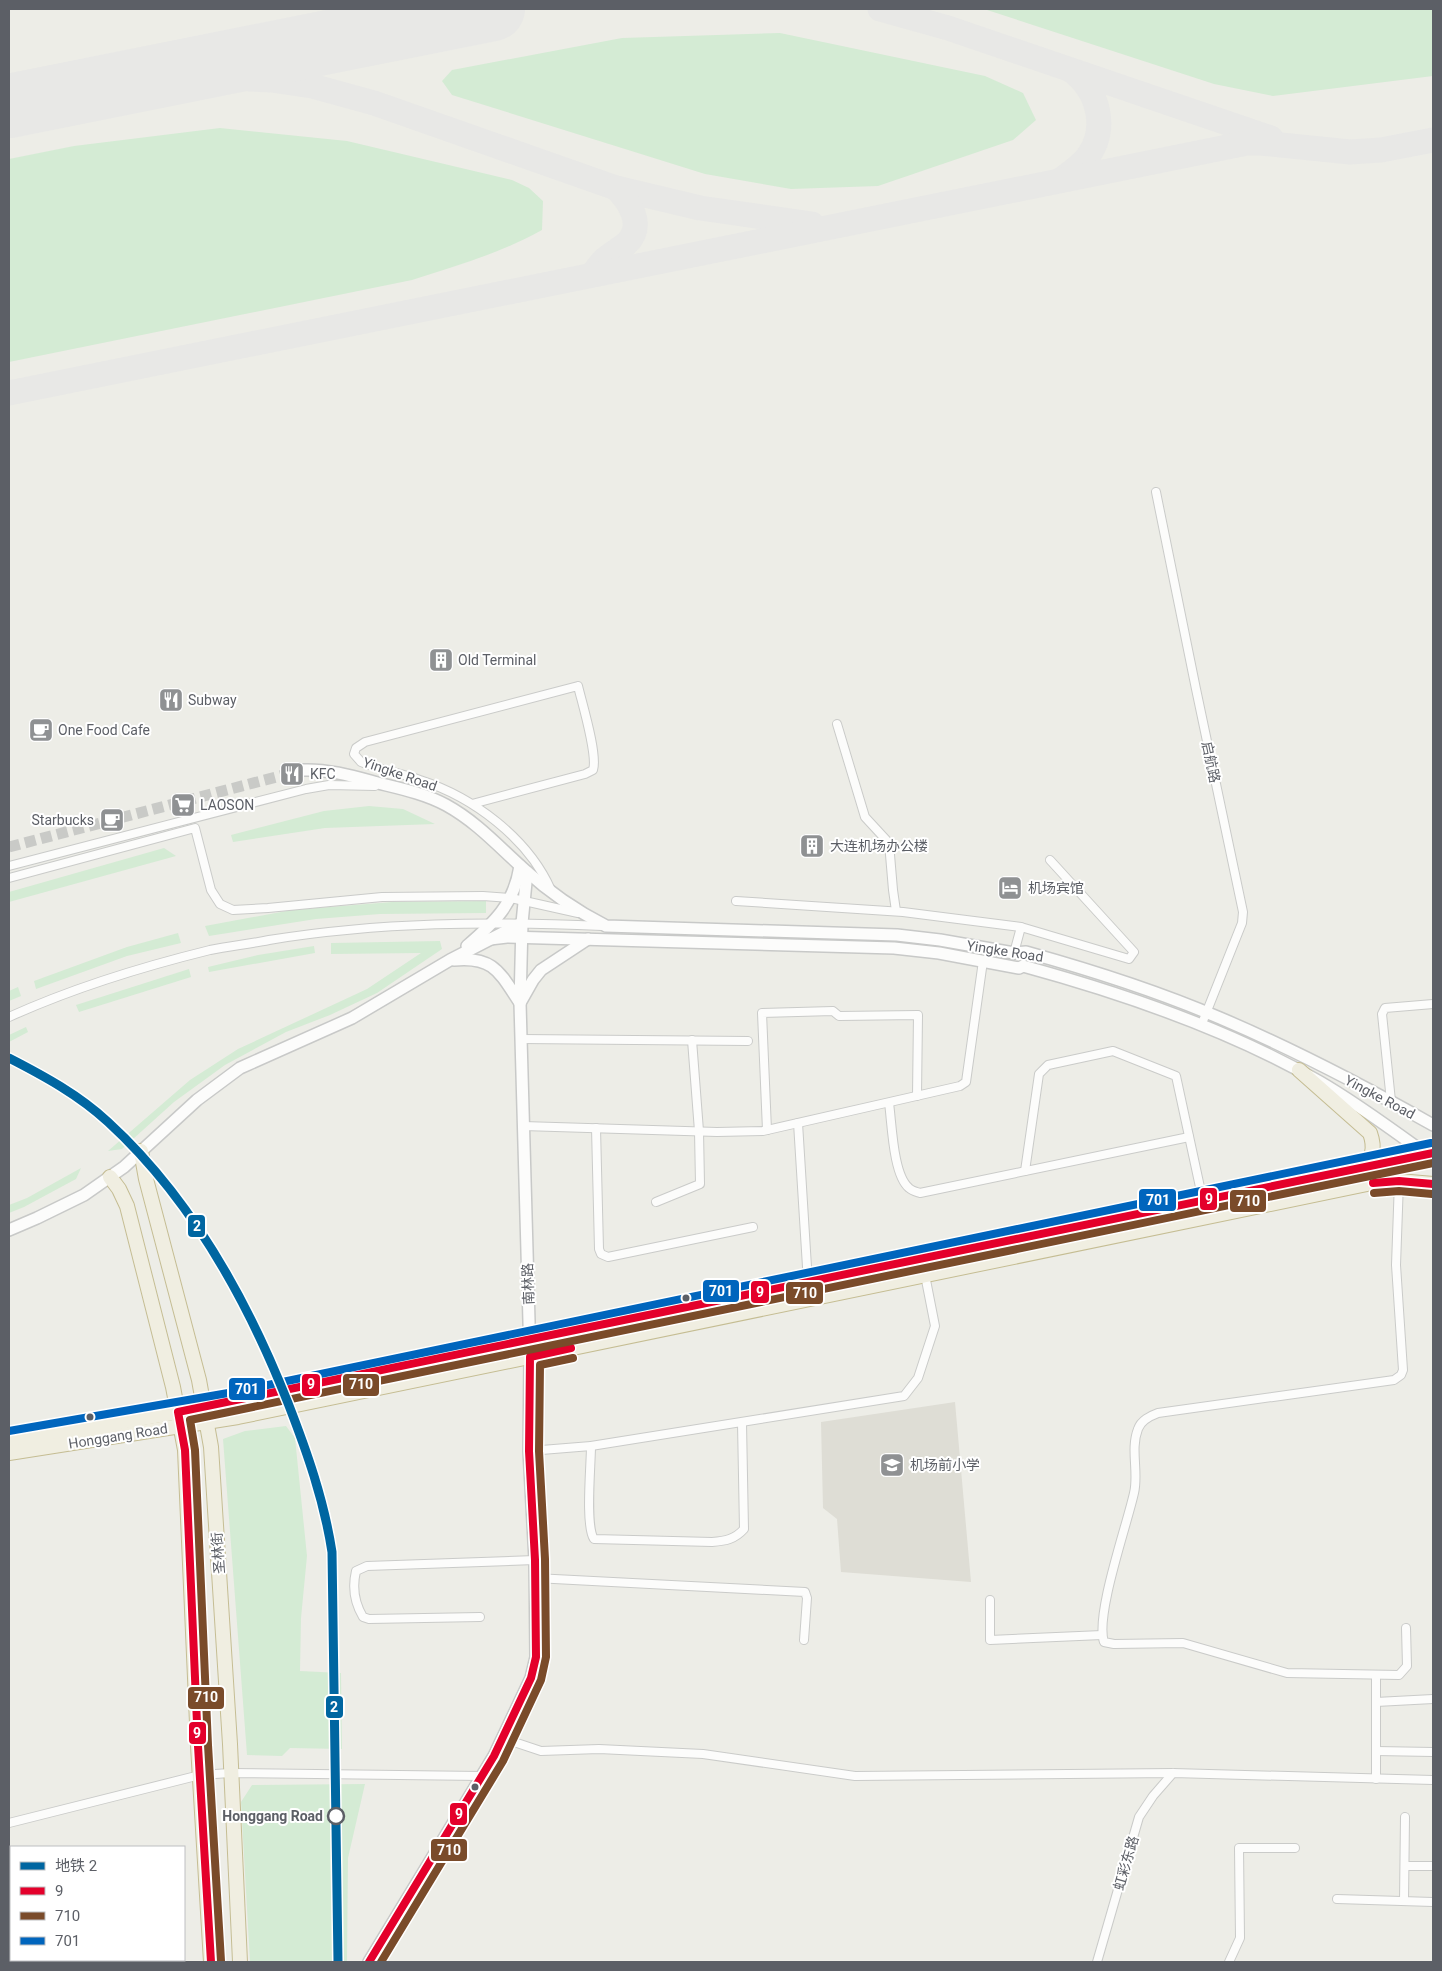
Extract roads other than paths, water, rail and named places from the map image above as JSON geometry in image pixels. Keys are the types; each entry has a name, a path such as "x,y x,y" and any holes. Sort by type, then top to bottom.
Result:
{"highway":[{"path":"1299,1070 1370,1133 1374,1147 1372,1155 1365,1166 1358,1169"},
{"name":"圣林街","path":"141,1151 146,1179 199,1380 212,1457 230,1744 240,1962"},
{"name":"Honggang Road","path":"9,1453 179,1419 204,1408 1358,1169 1431,1156"},
{"name":"圣林街","path":"110,1177 119,1189 127,1206 173,1387 185,1450 200,1775 211,1962"},
{"name":"Honggang Road","path":"9,1441 179,1419 206,1422 238,1417 1372,1183 1399,1181 1433,1184"}],"main road":[{"name":"Yingke Road","path":"303,770 337,773 426,796 445,804 476,824 524,869 552,891 583,914 606,926 898,935 1014,953 1026,952 1075,965 1206,1012 1281,1046 1433,1125"},
{"path":"9,1230 84,1196 141,1151 197,1100 240,1068 352,1018 450,960 522,923 517,900 524,869"},
{"path":"450,960 517,900"},
{"name":"南林路","path":"369,1962 482,1776 531,1678 536,1656 535,1560 529,1451 530,1341 520,1003 522,923"},
{"name":"Yingke Road","path":"490,939 521,937 894,948 1019,968 1024,966 1068,978 1201,1026 1299,1070 1346,1098 1431,1156"},
{"path":"450,960 480,960 493,966 520,1003 541,970 588,939"}],"street":[{"name":"启航路","path":"1156,492 1243,912 1242,923 1201,1026"},
{"name":"Yingke Road","path":"472,804 585,774 593,770 594,762 588,726 578,686 365,742 356,748 354,754 361,762 427,782 484,811 530,855 542,871 552,891"},
{"path":"837,724 865,817 890,842 896,911"},
{"path":"9,866 306,788 330,785 394,787"},
{"path":"9,878 195,828 214,895 220,904 233,910 382,897 483,896 517,900 583,914"},
{"path":"736,901 896,911 1021,927 1129,959 1134,952 1050,860"},
{"path":"9,1016 57,996 134,970 211,950 315,933 377,927 522,923 606,926"},
{"path":"1014,953 1021,927"},
{"path":"523,1126 699,1132 767,1130 960,1086 966,1082 983,961"},
{"path":"1391,1102 1382,1014 1385,1008 1433,1004"},
{"path":"767,1130 762,1013 833,1011 839,1016 918,1015 917,1096"},
{"path":"521,1039 748,1040"},
{"path":"656,1202 700,1184 699,1132 692,1040"},
{"path":"1025,1171 1039,1074 1048,1064 1113,1051 1176,1076 1203,1201"},
{"path":"889,1103 898,1167 902,1179 910,1189 920,1193 1189,1137"},
{"path":"798,1123 808,1283"},
{"path":"596,1128 599,1249 601,1254 608,1257 753,1227"},
{"path":"1399,1181 1396,1265 1403,1370 1401,1375 1394,1380 1158,1413 1147,1418 1139,1426 1135,1436 1135,1491 1106,1604 1102,1635 1104,1642 1114,1644 1182,1643 1287,1673 1399,1676 1406,1666 1406,1628"},
{"path":"529,1451 591,1446 904,1396 918,1378 935,1326 925,1275"},
{"path":"591,1446 590,1534 594,1539 725,1541 736,1538 744,1529 742,1423"},
{"path":"480,1617 370,1619 363,1617 354,1594 353,1582 356,1571 367,1566 535,1560"},
{"path":"535,1578 804,1592 806,1598 804,1640"},
{"path":"990,1600 990,1640 1102,1635"},
{"path":"1376,1675 1376,1778"},
{"path":"1376,1702 1433,1699"},
{"path":"502,1738 541,1751 599,1749 703,1754 855,1776 1173,1773 1433,1780"},
{"path":"1376,1751 1433,1752"},
{"path":"9,1823 200,1775 230,1773 482,1776"},
{"name":"虹彩东路","path":"1097,1962 1139,1817 1153,1796 1173,1773"},
{"path":"1404,1901 1405,1817"},
{"path":"1228,1962 1240,1938 1239,1848 1295,1848"},
{"path":"1405,1866 1433,1866"},
{"path":"1337,1899 1433,1902"}],"tunnel":[{"path":"9,847 303,770"}],"metro line":[{"name":"2","path":"9,1058 61,1087 97,1112 138,1152 165,1183 191,1217 235,1288 272,1364 302,1440 320,1495 332,1552 338,1962"}],"place":[{"name":"Old Terminal","path":"441,660"},
{"name":"Subway","path":"171,700"},
{"name":"One Food Cafe","path":"41,730"},
{"name":"KFC","path":"292,774"},
{"name":"LAOSON","path":"183,805"},
{"name":"Starbucks","path":"112,820"},
{"name":"大连机场办公楼","path":"812,846"},
{"name":"机场宾馆","path":"1010,888"},
{"name":"机场前小学","path":"892,1465"},
{"name":"Honggang Road","path":"336,1816"}]}
